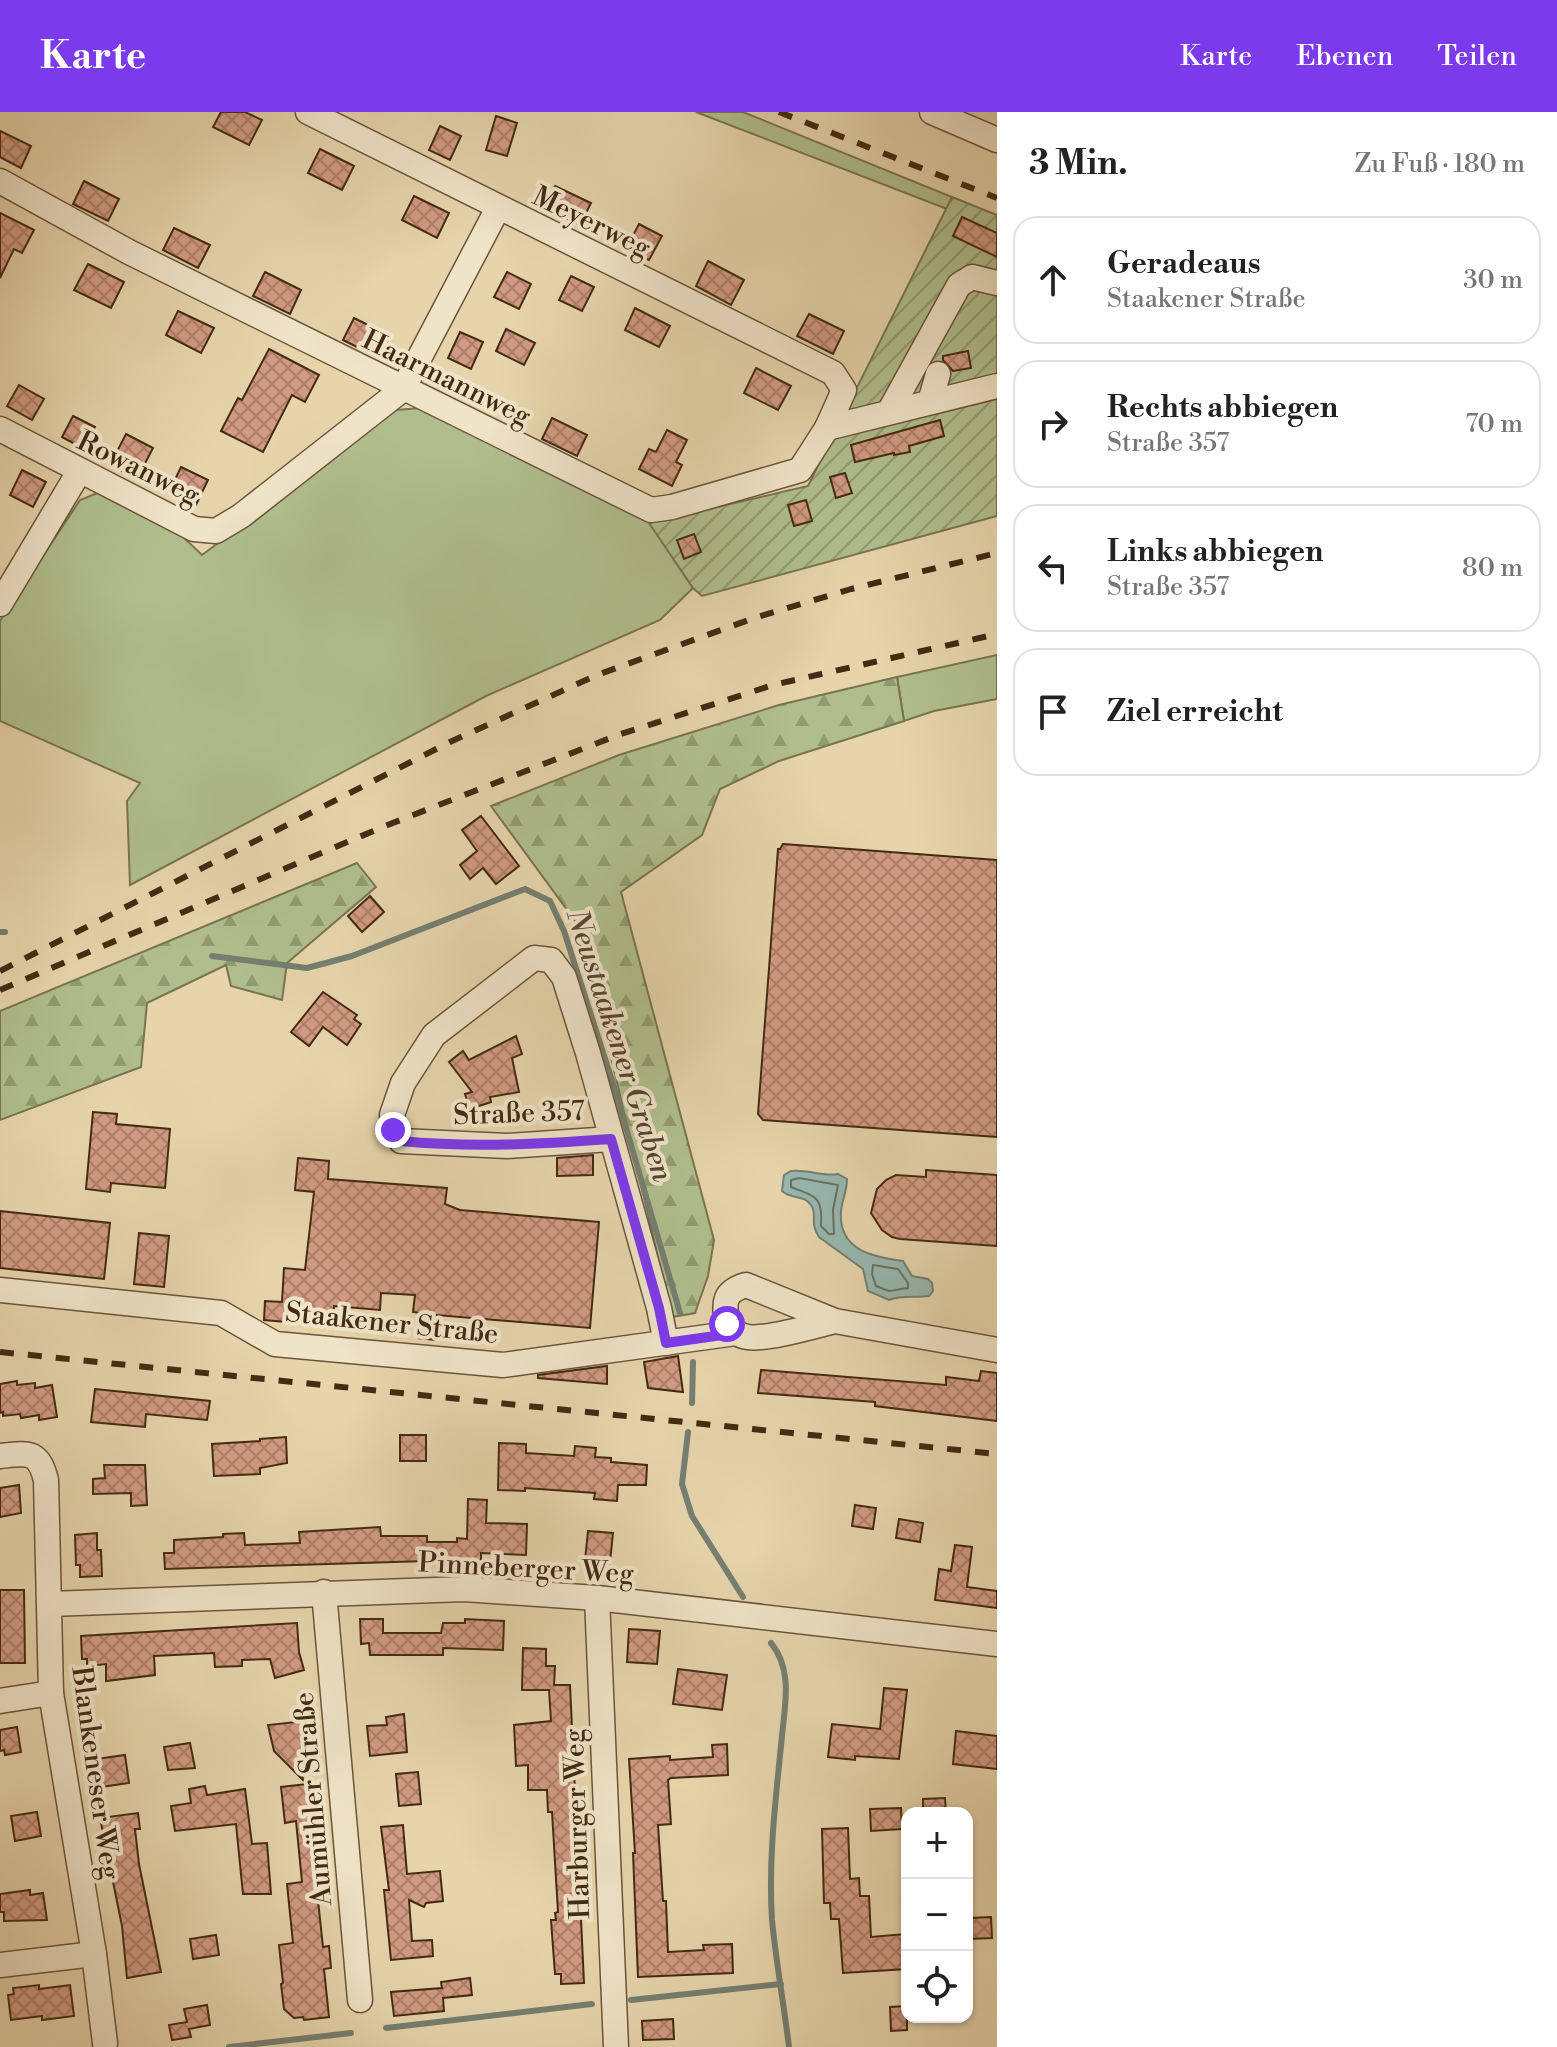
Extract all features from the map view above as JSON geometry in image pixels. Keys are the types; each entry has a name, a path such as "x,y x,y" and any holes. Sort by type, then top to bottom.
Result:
{"street":[{"name":"Meyerweg","path":"308,112 833,373 844,390"},
{"path":"932,112 997,140"},
{"name":"Haarmannweg","path":"0,181 129,252 651,510 672,507 800,470 827,428 844,390"},
{"path":"403,389 498,208"},
{"path":"889,412 959,285 972,277 997,283"},
{"path":"930,402 938,374"},
{"path":"827,428 997,386"},
{"name":"Rowanweg","path":"0,429 194,529 216,531 241,516 403,389"},
{"path":"0,604 79,472"},
{"name":"Straße 357","path":"611,1139 507,1146 401,1141 393,1130 392,1115 403,1083 434,1035 534,958 551,960 564,977 611,1139 659,1308 666,1343"},
{"name":"Staakener Straße","path":"736,1333 727,1324 726,1298 733,1289 746,1285 835,1321 997,1350"},
{"name":"Staakener Straße","path":"0,1290 221,1313 275,1344 503,1365 736,1333 748,1337 795,1331 835,1321"},
{"name":"Blankeneser Weg","path":"0,1456 35,1456 41,1462 46,1480 51,1693 94,1954 105,2043"},
{"name":"Pinneberger Weg","path":"50,1604 464,1589 597,1598 997,1644"},
{"name":"Aumühler Straße","path":"324,1592 360,2000"},
{"name":"Harburger Weg","path":"597,1598 616,2047"},
{"path":"0,1701 51,1693"},
{"path":"0,1965 94,1954"}],"green space":[{"path":"696,112 743,112 952,197 947,209"},
{"path":"952,197 997,215 997,516 702,596 693,588 649,523 808,486"},
{"path":"421,408 649,522 693,588 660,620 486,696 130,885 127,801 140,783 0,721 0,621 80,500 100,492 181,535 202,555 396,410"},
{"path":"997,655 997,699 934,711 904,721 897,677"},
{"path":"897,677 904,721 779,761 720,789 702,835 621,892 714,1240 708,1276 695,1313 672,1317 581,929 491,806 619,755 779,705"},
{"path":"357,863 376,887 287,963 282,1000 231,986 226,965 147,1003 141,1067 0,1120 0,1011"}],"water":[{"path":"791,1171 838,1174 847,1179 841,1211 845,1235 859,1249 903,1261 912,1276 928,1279 933,1291 929,1296 889,1300 868,1291 863,1269 819,1237 813,1209 808,1202 782,1191 784,1175"}],"building":[{"path":"221,112 245,112 262,120 249,145 213,127"},
{"path":"496,116 517,123 507,156 486,150"},
{"path":"440,126 461,136 450,160 429,150"},
{"path":"0,131 31,146 21,168 0,157"},
{"path":"320,149 354,166 342,190 308,173"},
{"path":"84,181 119,199 108,221 73,204"},
{"path":"555,186 591,203 580,225 544,208"},
{"path":"414,196 449,213 437,238 402,220"},
{"path":"0,213 34,230 22,253 14,249 0,278"},
{"path":"962,217 997,233 997,257 953,236"},
{"path":"639,224 662,236 649,260 626,249"},
{"path":"174,228 210,245 198,268 163,250"},
{"path":"708,261 744,280 731,305 696,286"},
{"path":"88,264 124,282 111,308 74,290"},
{"path":"265,272 301,290 290,314 253,296"},
{"path":"507,272 531,284 519,309 494,297"},
{"path":"571,276 594,287 582,311 559,300"},
{"path":"635,308 670,326 659,347 625,330"},
{"path":"178,311 214,328 201,353 166,335"},
{"path":"809,314 844,331 833,354 797,336"},
{"path":"354,318 390,336 379,358 343,340"},
{"path":"506,329 535,343 524,365 496,351"},
{"path":"460,332 483,342 471,369 448,358"},
{"path":"269,349 319,375 305,402 292,395 263,452 221,431 238,398 242,400"},
{"path":"968,351 971,368 953,371 943,360 943,356"},
{"path":"756,368 791,386 778,410 744,393"},
{"path":"19,385 44,399 32,420 7,406"},
{"path":"73,416 95,427 84,449 62,437"},
{"path":"552,418 587,435 577,456 542,439"},
{"path":"940,420 944,436 909,446 910,452 855,462 851,445"},
{"path":"667,430 687,440 676,462 682,465 672,486 639,469 649,449 656,452"},
{"path":"126,434 153,448 137,479 110,465"},
{"path":"181,467 208,480 196,505 169,492"},
{"path":"22,470 46,482 33,507 10,495"},
{"path":"845,473 852,493 836,498 830,477"},
{"path":"806,500 812,521 794,526 788,505"},
{"path":"694,534 701,552 684,559 677,540"},
{"path":"481,816 519,866 496,884 483,868 470,879 460,865 477,851 462,830"},
{"path":"783,844 997,860 997,1137 763,1120 758,1114 778,849"},
{"path":"370,896 384,912 362,932 348,916"},
{"path":"323,992 357,1015 354,1019 361,1024 347,1045 323,1027 309,1046 291,1032"},
{"path":"516,1036 522,1054 512,1058 519,1092 490,1097 491,1102 470,1109 465,1094 472,1092 449,1062 463,1051 469,1060"},
{"path":"93,1112 117,1114 116,1124 170,1129 165,1188 111,1183 110,1192 86,1189"},
{"path":"593,1155 593,1175 557,1176 557,1158"},
{"path":"298,1158 329,1161 328,1179 447,1188 445,1204 460,1210 599,1222 590,1328 437,1315 435,1340 418,1338 420,1313 413,1312 415,1295 381,1293 380,1310 334,1306 333,1326 264,1320 265,1301 282,1302 284,1268 305,1270 314,1192 295,1190"},
{"path":"926,1170 997,1175 997,1246 900,1239 882,1230 871,1213 877,1189 896,1175 926,1177"},
{"path":"0,1211 110,1223 104,1279 0,1268"},
{"path":"139,1233 169,1236 164,1287 134,1284"},
{"path":"678,1356 683,1392 648,1388 644,1362"},
{"path":"607,1366 607,1384 538,1378 538,1375"},
{"path":"761,1370 946,1385 946,1377 979,1381 981,1371 997,1373 997,1421 875,1406 875,1402 758,1393"},
{"path":"17,1381 17,1385 35,1383 35,1388 52,1385 57,1417 39,1420 39,1415 21,1418 20,1414 3,1416 3,1412 0,1413 0,1384"},
{"path":"95,1389 210,1401 207,1420 146,1414 145,1427 91,1422"},
{"path":"400,1435 426,1435 426,1461 400,1461"},
{"path":"286,1437 287,1463 260,1468 260,1474 214,1476 212,1444"},
{"path":"499,1443 526,1444 526,1453 574,1456 575,1446 596,1448 595,1457 611,1458 611,1462 647,1465 646,1485 618,1485 617,1501 594,1499 595,1493 525,1488 525,1491 498,1490"},
{"path":"104,1465 145,1465 147,1505 131,1506 131,1493 93,1494 93,1479 105,1478"},
{"path":"19,1485 21,1513 0,1517 0,1488"},
{"path":"468,1499 487,1500 486,1523 527,1524 526,1555 481,1553 481,1562 165,1569 164,1553 174,1553 174,1540 223,1537 223,1534 244,1533 245,1545 300,1543 299,1532 380,1527 381,1536 427,1536 427,1542 457,1542 457,1538 467,1539"},
{"path":"855,1505 876,1508 873,1529 852,1526"},
{"path":"899,1519 923,1523 920,1542 896,1538"},
{"path":"588,1531 613,1533 609,1572 584,1570"},
{"path":"97,1533 102,1576 80,1577 80,1565 76,1565 75,1535"},
{"path":"955,1545 972,1547 967,1587 997,1591 997,1608 935,1600 939,1569 951,1571"},
{"path":"0,1590 24,1590 25,1663 0,1663"},
{"path":"360,1619 383,1619 383,1633 441,1633 443,1623 465,1623 465,1619 504,1621 503,1650 443,1648 443,1655 370,1655 369,1643 361,1644"},
{"path":"297,1623 304,1670 275,1678 270,1659 242,1660 242,1666 215,1667 214,1653 154,1656 155,1675 106,1681 106,1664 87,1666 87,1659 82,1659 81,1636"},
{"path":"629,1629 660,1631 657,1664 627,1662"},
{"path":"523,1648 546,1649 546,1666 555,1666 554,1685 570,1685 584,1983 561,1984 561,1974 555,1974 551,1920 556,1920 555,1913 558,1912 552,1812 548,1812 547,1790 528,1790 528,1765 516,1766 514,1725 551,1721 549,1690 522,1690"},
{"path":"678,1669 727,1675 722,1710 673,1704"},
{"path":"884,1688 907,1690 899,1759 828,1757 832,1724 880,1729"},
{"path":"404,1714 407,1752 370,1756 367,1726 387,1725 386,1717"},
{"path":"305,1721 310,1755 300,1756 303,1780 274,1751 268,1725"},
{"path":"17,1727 21,1752 5,1755 4,1750 0,1751 0,1730"},
{"path":"956,1731 997,1736 997,1769 953,1764"},
{"path":"190,1743 195,1768 168,1770 164,1747"},
{"path":"727,1744 728,1775 668,1780 671,1824 658,1825 668,1952 704,1950 703,1945 732,1944 733,1973 638,1977 629,1759 713,1757 712,1745"},
{"path":"125,1755 129,1783 101,1787 96,1759"},
{"path":"418,1772 421,1804 399,1806 396,1774"},
{"path":"316,1783 327,1890 317,1891 323,1947 329,1946 331,1968 324,1969 329,2017 304,2020 303,2017 294,2018 284,2009 281,1984 279,1945 293,1943 287,1884 302,1882 296,1821 285,1823 281,1787"},
{"path":"205,1786 207,1795 245,1789 252,1844 267,1843 271,1894 243,1894 236,1824 175,1831 171,1806 191,1803 189,1789"},
{"path":"945,1798 946,1807 923,1807 923,1799"},
{"path":"901,1808 901,1829 871,1831 870,1809"},
{"path":"37,1812 41,1836 15,1841 11,1816"},
{"path":"138,1813 140,1829 135,1829 139,1864 161,1972 127,1978 122,1926 100,1818"},
{"path":"403,1825 407,1874 440,1871 443,1901 426,1903 424,1907 409,1900 412,1941 432,1940 433,1956 391,1960 384,1890 389,1890 381,1827"},
{"path":"848,1828 850,1879 859,1878 860,1896 869,1896 871,1937 901,1934 901,1969 843,1973 839,1919 831,1919 830,1903 824,1903 822,1829"},
{"path":"30,1890 30,1895 43,1893 47,1920 4,1921 4,1912 0,1912 0,1894"},
{"path":"991,1917 992,1938 973,1939 973,1918"},
{"path":"216,1935 219,1955 193,1959 190,1939"},
{"path":"470,1978 472,1995 443,1998 444,2011 394,2016 391,1992 442,1988 441,1982"},
{"path":"39,1985 39,1989 70,1985 74,2016 11,2020 8,1995 14,1994 13,1988"},
{"path":"207,2005 210,2025 189,2029 191,2037 172,2040 169,2025 187,2022 184,2009"},
{"path":"901,2006 901,2023 907,2023 907,2030 891,2031 890,2007"},
{"path":"673,2019 674,2039 643,2040 642,2021"}],"waterway":[{"name":"Neustaakener Graben","path":"212,956 307,968 352,956 525,889 550,901 564,931 615,1090 680,1313"},
{"name":"Neustaakener Graben","path":"0,932 5,932"},
{"name":"Neustaakener Graben","path":"692,1403 693,1362"},
{"name":"Neustaakener Graben","path":"688,1432 682,1484 692,1516 743,1597"},
{"name":"Neustaakener Graben","path":"771,1643 782,1664 786,1688 773,1828 771,1897 789,2047"},
{"path":"631,2000 781,1984"},
{"path":"386,2028 592,2004"},
{"path":"229,2047 351,2033"}],"railway":[{"path":"779,112 997,198"},
{"path":"0,971 450,742 597,675 754,618 851,589 997,553"},
{"path":"0,990 385,826 618,735 773,685 997,634"},
{"path":"0,1352 997,1454"}],"route":[{"path":"393,1130 401,1141 434,1144 507,1146 611,1139 666,1343 736,1333 727,1324"}]}
